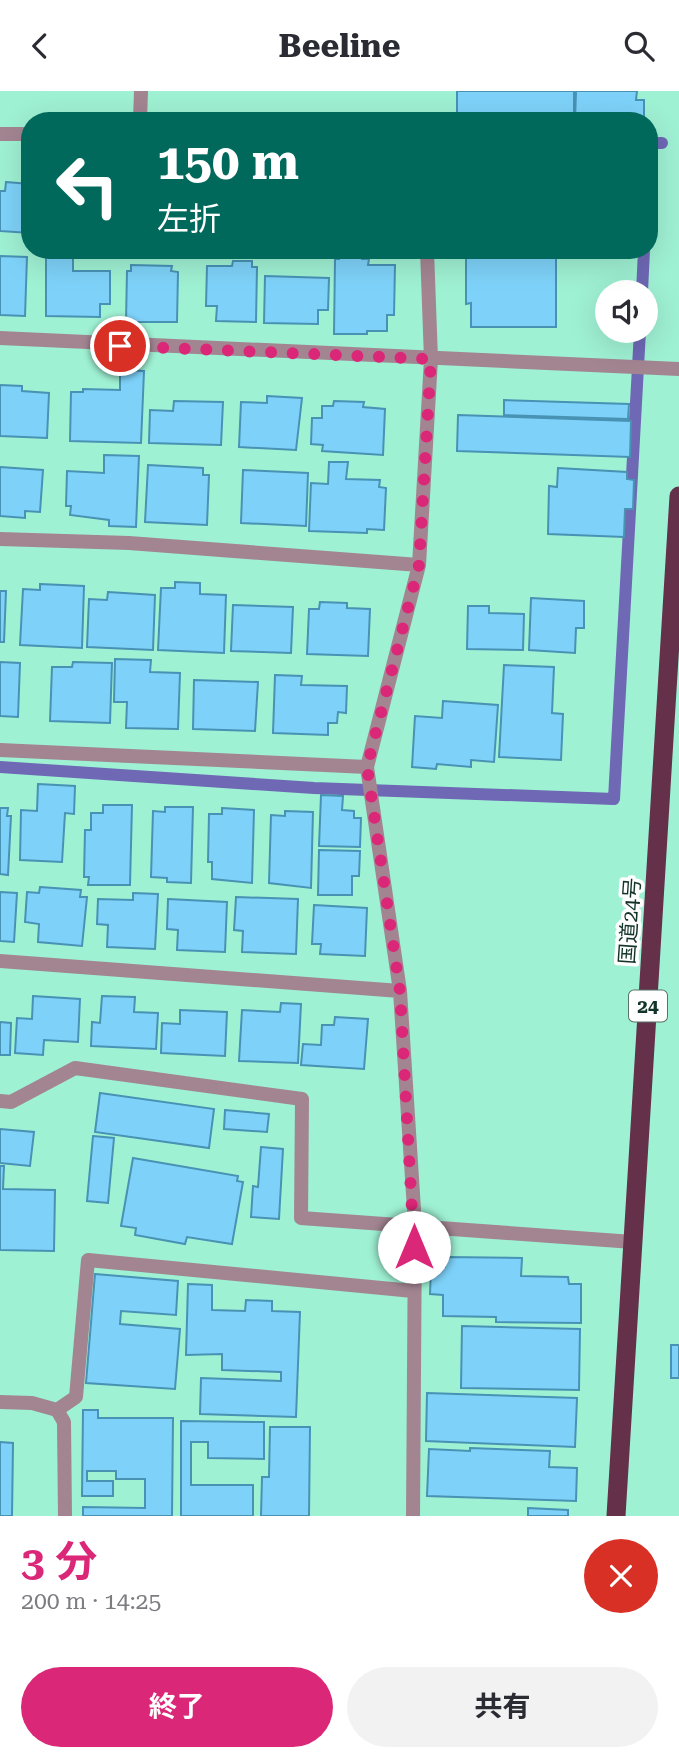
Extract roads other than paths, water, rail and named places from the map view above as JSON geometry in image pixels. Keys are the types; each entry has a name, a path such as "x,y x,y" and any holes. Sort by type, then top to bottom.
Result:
{"highway":[{"name":"国道24号","path":"616,1516 633,1242 671,761 679,496"}],"street":[{"path":"140,112 141,91"},
{"path":"0,134 21,134"},
{"path":"412,1516 415,1225 400,991 367,767 419,565 431,359 427,259"},
{"path":"0,338 679,369"},
{"path":"0,539 129,543 419,565"},
{"path":"0,750 367,767"},
{"path":"0,961 400,991"},
{"path":"0,1101 11,1103 75,1068 302,1099 301,1218 633,1242"},
{"path":"57,1410 76,1397 88,1260 413,1291"},
{"path":"0,1402 32,1403 57,1410 64,1422 65,1516"}],"waterway":[{"path":"643,280 644,259"},
{"path":"0,767 314,788 614,799 639,343"}]}
